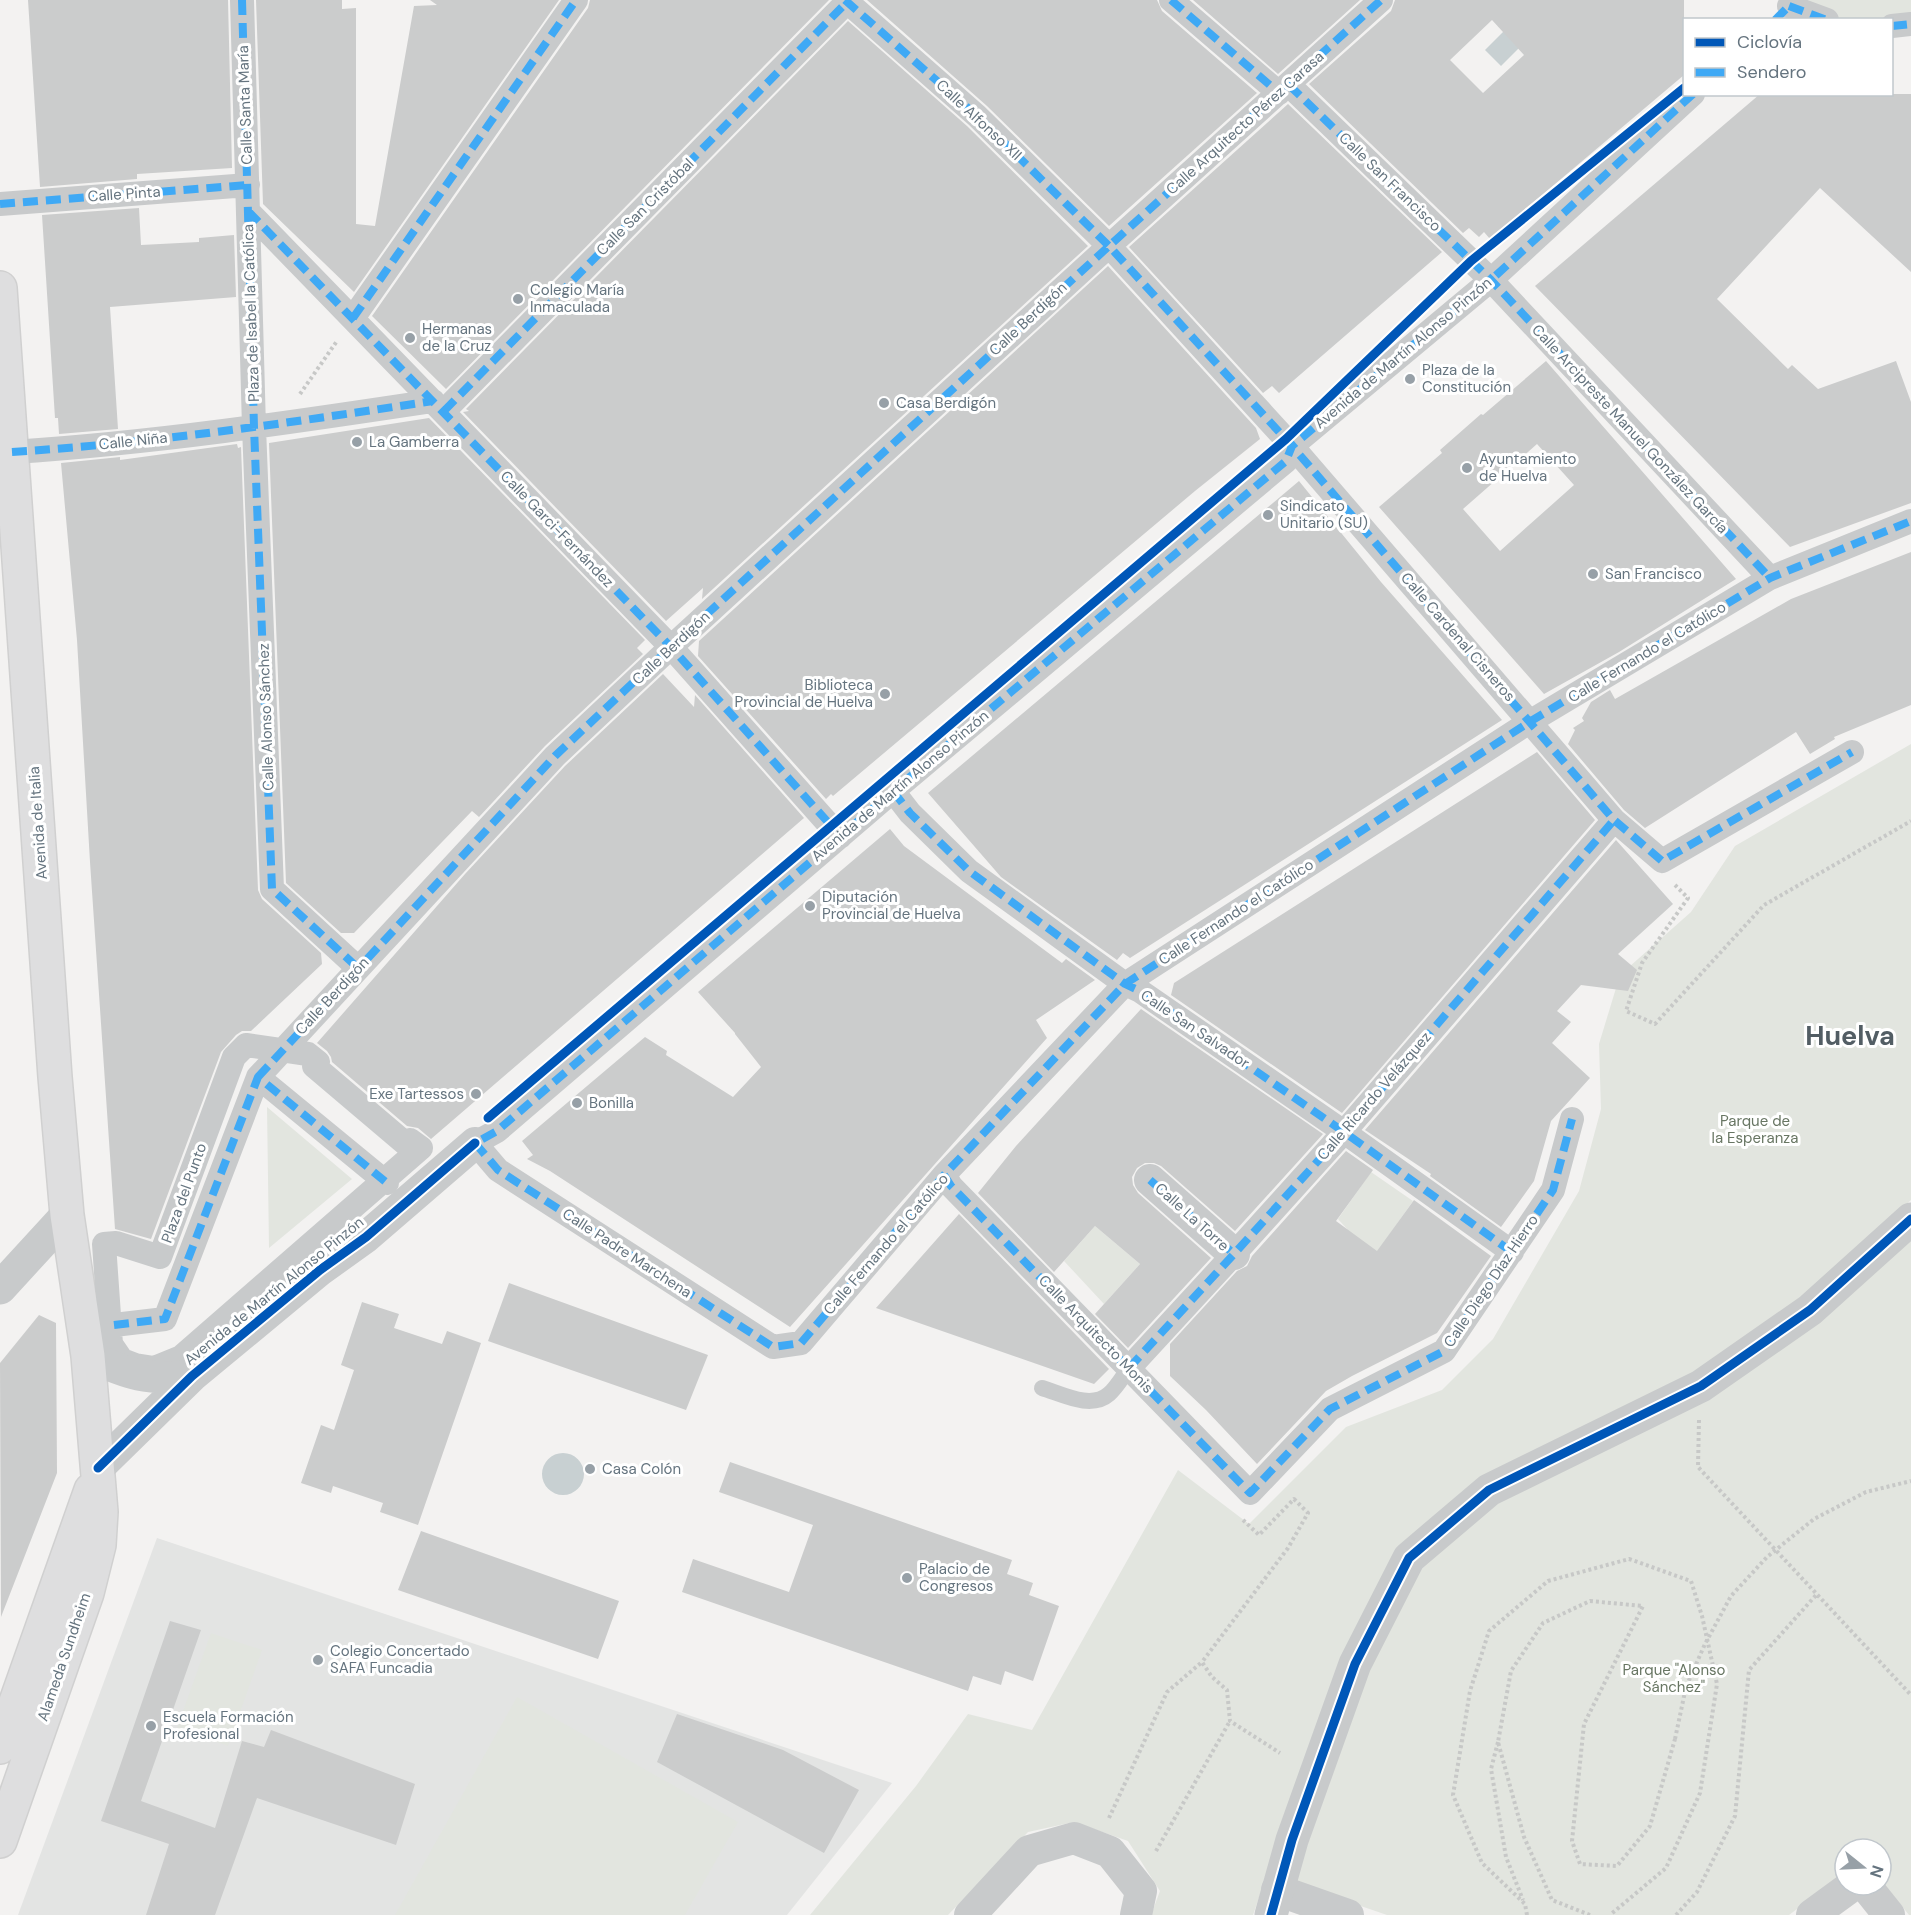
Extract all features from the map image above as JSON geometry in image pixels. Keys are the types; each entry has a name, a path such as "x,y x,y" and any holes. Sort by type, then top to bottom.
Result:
{"main road":[{"name":"Avenida de Italia","path":"0,288 66,1215 88,1356"},
{"name":"Alameda Sundheim","path":"0,1841 87,1593 99,1545 101,1512 88,1356"},
{"name":"Alameda Sundheim","path":"0,1747 98,1468"}],"street":[{"name":"Calle Santa María","path":"242,0 248,211"},
{"path":"353,318 576,0"},
{"name":"Calle San Francisco","path":"1170,0 1284,89 1491,280"},
{"name":"Calle Arquitecto Pérez Carasa","path":"1109,246 1381,0"},
{"name":"Calle Alfonso XII","path":"846,1 977,116 1109,246"},
{"name":"Calle San Cristóbal","path":"439,406 846,1"},
{"path":"1784,9 1819,18"},
{"path":"1893,27 1911,24"},
{"name":"Avenida de Martín Alonso Pinzón","path":"98,1468 192,1376 320,1270 366,1237 475,1143 497,1131 892,791 1286,461 1292,446 1491,280 1691,96"},
{"name":"Calle Pinta","path":"0,204 248,185"},
{"name":"Plaza de Isabel la Católica","path":"248,211 439,406"},
{"name":"Plaza de Isabel la Católica","path":"248,211 254,427"},
{"name":"Calle Cardenal Cisneros","path":"1109,246 1292,446 1614,820 1662,861 1852,752"},
{"name":"Calle Berdigón","path":"258,1077 555,756 1109,246"},
{"name":"Calle Arcipreste Manuel González García","path":"1491,280 1770,578"},
{"path":"254,427 439,406"},
{"name":"Calle Garci-Fernández","path":"439,406 671,647 840,837"},
{"name":"Calle Niña","path":"12,452 254,427"},
{"name":"Calle Alonso Sánchez","path":"254,427 272,889 358,968"},
{"name":"Calle Fernando el Católico","path":"788,1346 801,1343 944,1174 1125,984 1531,722 1770,578 1911,521"},
{"name":"Calle San Salvador","path":"892,791 910,813 969,871 1125,984 1140,991 1344,1132 1512,1252"},
{"name":"Calle Ricardo Velázquez","path":"1129,1368 1344,1132 1614,820"},
{"name":"Plaza del Punto","path":"246,1045 308,1054 318,1062 314,1066 406,1144 410,1140 421,1148 386,1181 181,1357 154,1368 122,1360 111,1344 104,1244 116,1243 160,1257 234,1057 246,1045"},
{"path":"258,1077 386,1181"},
{"name":"Plaza del Punto","path":"114,1325 165,1318 258,1077"},
{"name":"Calle Diego Díaz Hierro","path":"1250,1492 1330,1409 1444,1351 1553,1190 1572,1119"},
{"name":"Calle Padre Marchena","path":"475,1143 498,1170 773,1347 788,1346"},
{"name":"Calle Arquitecto Monis","path":"944,1174 951,1186 1250,1492"},
{"name":"Calle La Torre","path":"1150,1180 1234,1254"},
{"path":"0,1288 66,1215"},
{"path":"1348,1915 1274,1903 1292,1840 1355,1664 1409,1558 1489,1490 1701,1386 1810,1310 1911,1219"},
{"path":"88,1356 140,1377 192,1376"},
{"path":"970,1915 1029,1851 1074,1838 1110,1852 1141,1891 1136,1915"},
{"path":"1812,1915 1837,1897"},
{"path":"1875,1897 1889,1915"}],"lane":[{"path":"1042,1388 1094,1402 1109,1394 1129,1368"}],"path":[{"path":"291,422 290,408 353,318"},
{"path":"1670,880 1688,898 1642,963 1626,1011 1655,1024 1764,905 1911,821"},
{"path":"1701,1386 1698,1467 1911,1695"},
{"path":"1527,1915 1525,1904 1506,1857 1491,1769 1511,1671 1543,1623 1590,1601 1643,1606 1584,1724 1572,1841 1580,1864 1617,1866 1650,1826 1675,1739 1686,1687 1705,1644 1731,1596 1767,1557 1814,1519 1866,1492 1911,1481"},
{"path":"1109,1818 1167,1692 1202,1662 1288,1548"},
{"path":"1525,1904 1482,1863 1453,1795 1470,1691 1489,1631 1548,1581 1629,1558 1691,1581 1702,1616 1717,1684 1700,1793 1666,1868 1610,1915"},
{"path":"1676,1915 1697,1892 1735,1816 1749,1670 1817,1594"},
{"path":"1156,1851 1230,1721 1227,1690 1212,1677 1202,1662"},
{"path":"1230,1721 1280,1753"},
{"path":"1498,1742 1524,1837 1552,1900 1590,1915"}],"shaded area":[{"path":"1511,24 1527,40 1501,66 1485,50"},
{"path":"563,1453 578,1459 584,1474 578,1489 563,1495 548,1489 542,1474 548,1459"},
{"name":"Colegio Concertado SAFA Funcadia","path":"157,1538 892,1783 787,1915 18,1915"}],"green space":[{"path":"1789,0 1911,0 1911,24 1893,20 1893,18 1825,18"},
{"name":"Parque de la Esperanza","path":"1911,744 1911,1200 1805,1295 1693,1375 1478,1479 1337,1671 1253,1915 1151,1915 1160,1891 1128,1841 1074,1822 1028,1832 948,1915 810,1915 916,1786 968,1714 1032,1730 1178,1470 1249,1524 1346,1427 1442,1390 1493,1339 1579,1191 1601,1109 1599,1044 1620,975 1691,912 1735,846"},
{"path":"267,1107 352,1179 269,1248"},
{"path":"1371,1172 1413,1201 1363,1272 1347,1229 1338,1219"},
{"path":"1095,1226 1140,1264 1104,1304 1064,1261"},
{"name":"Parque \"Alonso Sánchez\"","path":"1911,1240 1911,1915 1893,1895 1893,1837 1833,1837 1833,1882 1789,1915 1387,1915 1291,1882 1365,1673 1422,1564 1498,1500"},
{"path":"211,1633 262,1650 228,1746 177,1728"},
{"path":"517,1697 738,1822 685,1915 395,1915"}],"building":[{"path":"28,0 228,0 232,168 137,174 137,179 40,187"},
{"path":"256,0 342,0 342,9 356,8 356,224 375,226 414,6 437,5 430,0 559,0 354,292 263,204"},
{"path":"590,0 829,0 446,389 372,316 588,8"},
{"path":"867,0 1157,0 1162,11 1257,93 1109,226 987,106"},
{"path":"1193,0 1360,0 1278,74"},
{"path":"1395,0 1684,0 1683,76 1490,239 1484,232 1479,237 1469,228 1463,233 1309,84 1391,11","holes":["1492,20 1524,55 1483,93 1450,60"]},
{"path":"848,21 967,126 1088,246 702,599 703,588 666,621 463,412 469,411 466,409"},
{"path":"1911,94 1911,272 1820,188 1717,299 1788,369 1792,365 1818,389 1896,361 1911,402 1911,503 1790,547 1535,286 1758,96"},
{"path":"1288,104 1442,252 1279,393 1272,386 1263,393 1129,247"},
{"path":"139,208 141,245 199,242 199,238 234,235 236,297 110,307 118,429 59,434 58,418 55,418 42,215"},
{"path":"1108,266 1256,428 1260,439 833,796 831,794 826,799 698,656 699,641"},
{"path":"1546,361 1736,579 1619,652 1544,694 1379,507 1442,453 1440,450 1481,414 1483,415","holes":["1537,444 1574,485 1500,551 1463,509"]},
{"path":"429,418 645,640 637,648 643,654 545,746 479,817 472,811 354,933 341,933 286,883 269,443"},
{"path":"237,444 238,448 241,447 258,890 262,899 321,953 322,964 251,1031 242,1031 236,1035 221,1052 151,1239 115,1229 77,640 61,463 120,457 120,460"},
{"path":"1299,481 1381,582 1502,720 1130,958 1123,953 1117,960 1001,877 928,793"},
{"path":"1911,552 1911,705 1834,737 1835,739 1810,754 1796,732 1645,828 1624,810 1568,744 1575,730 1573,728 1584,721 1582,718 1591,702 1610,690 1615,699 1791,599"},
{"path":"663,674 694,707 695,695 804,818 431,1139 418,1128 407,1126 332,1062 327,1051 317,1043 465,874 565,766"},
{"path":"1537,752 1595,820 1342,1113 1171,995 1174,983"},
{"path":"890,829 904,846 1062,963 1066,959 1095,980 1036,1020 1047,1038 790,1327 550,1171 527,1159 533,1155 522,1141 645,1037 667,1051 666,1055 733,1097 761,1067 735,1033 698,992"},
{"path":"1616,840 1673,904 1618,954 1637,970 1628,991 1581,985 1557,1011 1571,1022 1552,1043 1590,1078 1551,1121 1534,1181 1501,1227 1430,1176 1431,1174 1365,1130"},
{"path":"1141,1009 1323,1134 1235,1231 1161,1166 1145,1163 1137,1168 1132,1177 1133,1185 1138,1193 1211,1258 1128,1348 1095,1314 1140,1264 1095,1226 1054,1272 978,1193 1016,1146"},
{"path":"1346,1151 1373,1170 1336,1221 1377,1251 1414,1200 1491,1256 1437,1333 1326,1391 1257,1464 1170,1376 1170,1344 1237,1271 1247,1266 1252,1256"},
{"path":"959,1214 1109,1369 1094,1384 876,1308"},
{"path":"509,1283 708,1355 686,1410 488,1341"},
{"path":"362,1302 399,1314 394,1328 442,1344 447,1331 481,1343 418,1525 380,1512 383,1503 333,1486 331,1493 301,1483 321,1425 334,1430 354,1370 341,1365"},
{"path":"39,1315 56,1323 57,1473 1,1617 0,1363"},
{"name":"Palacio de Congresos","path":"730,1462 1012,1560 1007,1574 1033,1583 1029,1595 1059,1606 1033,1681 1005,1671 1001,1685 973,1676 968,1691 682,1592 693,1559 789,1592 813,1525 719,1492"},
{"path":"421,1531 619,1601 598,1659 398,1590"},
{"path":"170,1621 201,1630 141,1801 215,1828 242,1741 264,1747 271,1730 415,1784 396,1845 257,1798 215,1915 146,1915 169,1844 101,1821"},
{"path":"677,1714 783,1750 859,1790 824,1853 657,1762"}],"marked path":[{"path":"242,0 254,427 272,889 358,968"},
{"path":"353,318 576,0"},
{"path":"845,0 977,116 1109,246 1292,446 1614,820 1662,861 1852,752"},
{"path":"1171,0 1279,93"},
{"path":"258,1077 555,756 1109,246 1381,0"},
{"path":"444,411 847,2"},
{"path":"1789,6 1822,18"},
{"path":"1777,18 1789,6"},
{"path":"1893,26 1911,24"},
{"path":"1289,85 1491,280 1770,578"},
{"path":"1691,96 1491,280 1292,446 1286,461 893,791 497,1131 475,1143 498,1170 773,1347 801,1343 944,1175 1125,984 1531,721 1770,578 1911,521"},
{"path":"0,204 248,185"},
{"path":"248,211 671,647 834,829"},
{"path":"12,452 171,437 433,401"},
{"path":"893,791 910,813 969,871 1125,984 1140,991 1344,1132 1512,1252"},
{"path":"1129,1368 1344,1132 1614,820"},
{"path":"114,1325 165,1319 258,1077 387,1183"},
{"path":"944,1175 951,1186 1250,1493 1330,1409 1444,1351 1553,1190 1572,1119"},
{"path":"1150,1180 1234,1254"}],"cycle path":[{"path":"488,1118 1286,439 1471,261 1683,89"},
{"path":"98,1468 192,1376 320,1270 366,1237 475,1143"},
{"path":"1271,1915 1292,1840 1355,1664 1409,1558 1489,1490 1701,1386 1810,1310 1911,1219"}],"place":[{"name":"Colegio María Inmaculada","path":"518,299"},
{"name":"Hermanas de la Cruz","path":"410,338"},
{"name":"Plaza de la Constitución","path":"1410,379"},
{"name":"Casa Berdigón","path":"884,403"},
{"name":"La Gamberra","path":"357,442"},
{"name":"Ayuntamiento de Huelva","path":"1467,468"},
{"name":"Sindicato Unitario (SU)","path":"1268,515"},
{"name":"San Francisco","path":"1593,574"},
{"name":"Biblioteca Provincial de Huelva","path":"885,694"},
{"name":"Diputación Provincial de Huelva","path":"810,906"},
{"name":"Exe Tartessos","path":"476,1094"},
{"name":"Bonilla","path":"577,1103"},
{"name":"Casa Colón","path":"590,1469"},
{"name":"Palacio de Congresos","path":"907,1578"},
{"name":"Colegio Concertado SAFA Funcadia","path":"318,1660"},
{"name":"Escuela Formación Profesional","path":"151,1726"}],"district":[{"name":"Huelva","path":"1850,1035"}]}
